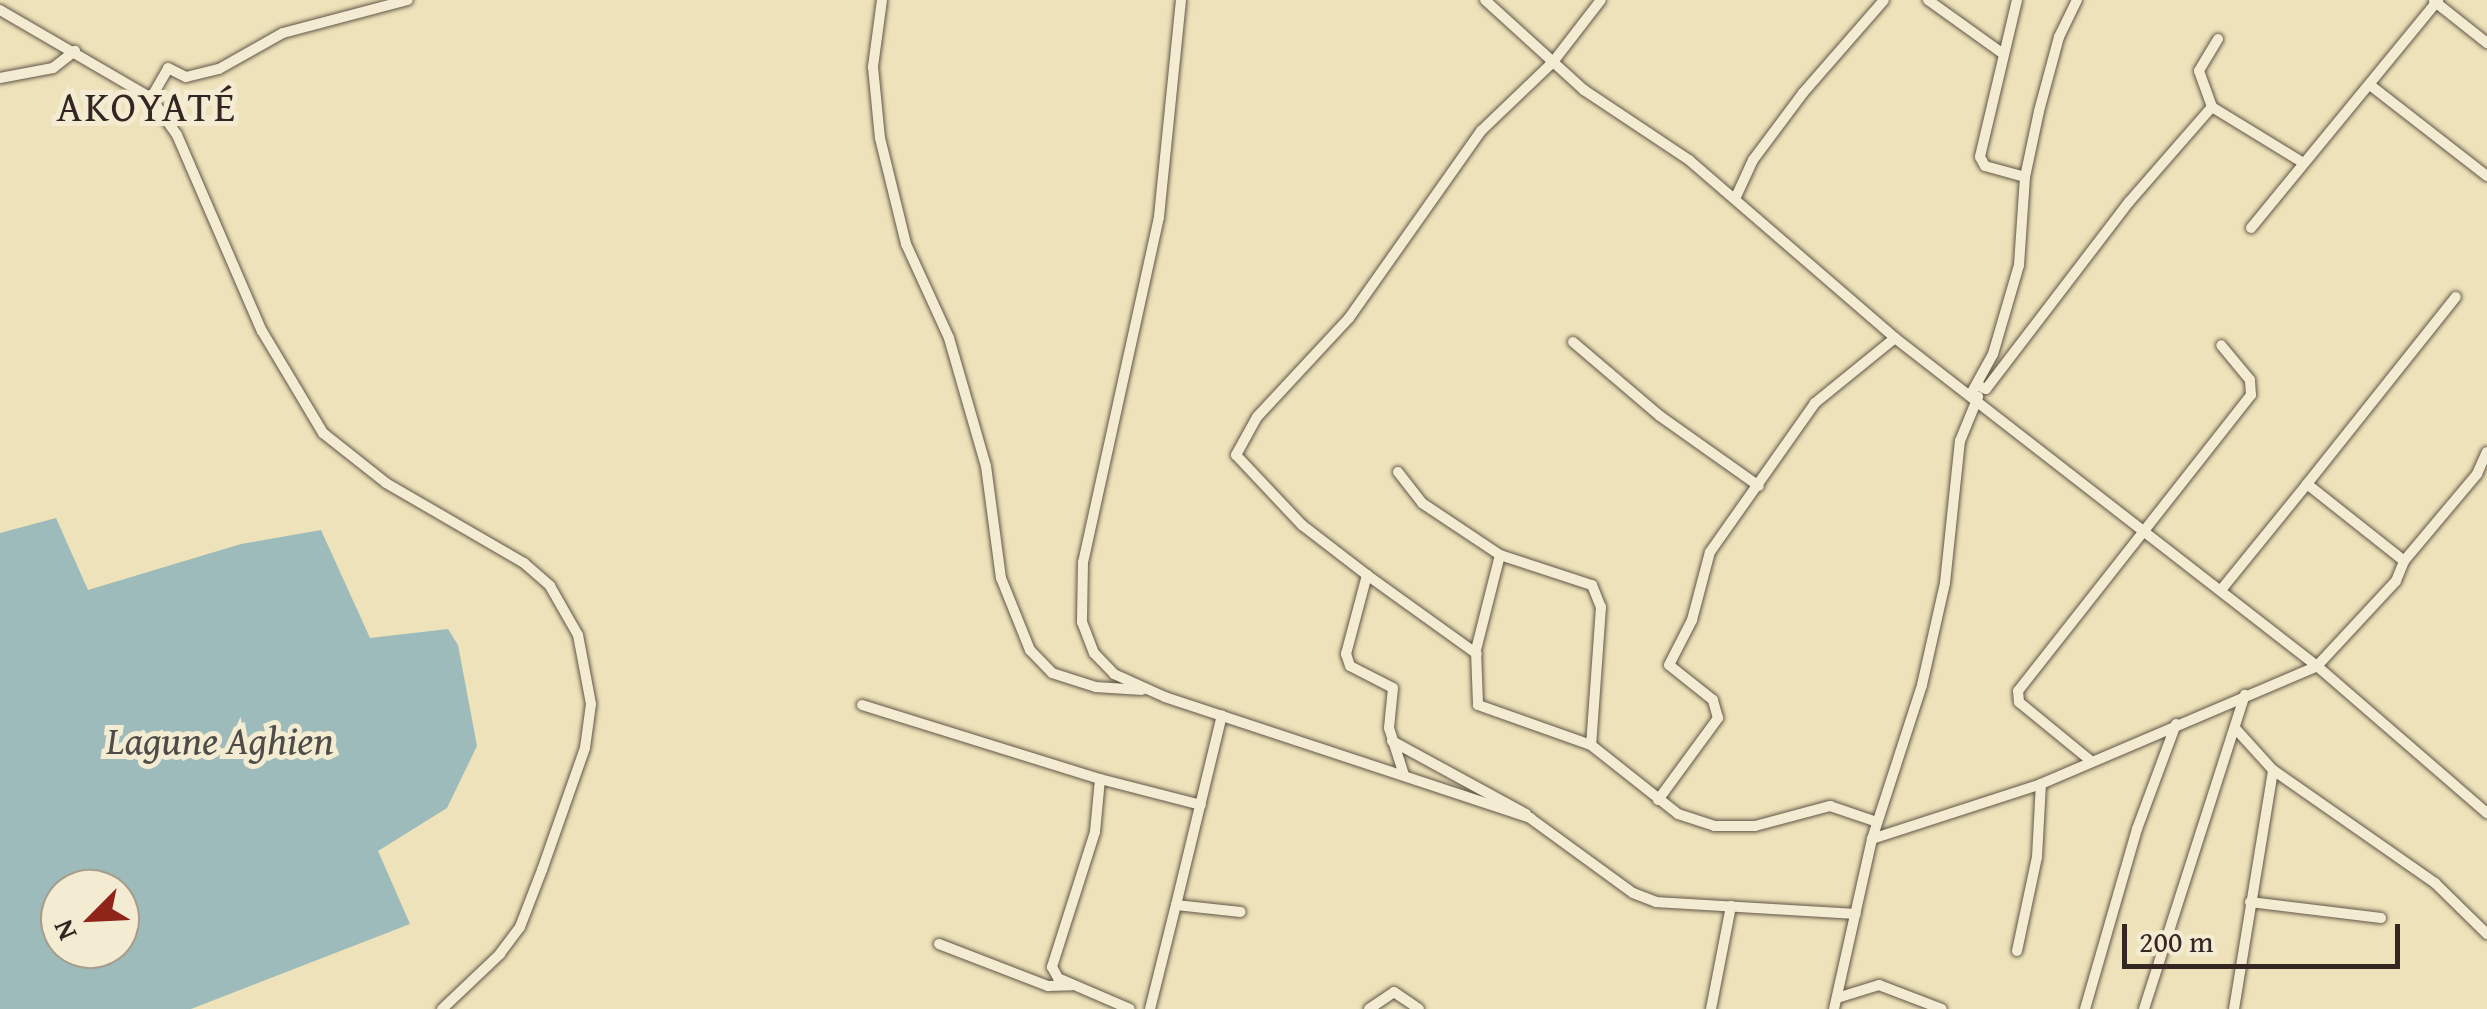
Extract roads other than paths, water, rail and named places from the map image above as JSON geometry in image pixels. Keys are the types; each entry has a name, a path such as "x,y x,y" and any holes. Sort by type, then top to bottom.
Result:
{"street":[{"path":"150,98 168,68 186,76 220,69 283,33 408,0"},
{"path":"882,0 873,67 880,138 906,244 949,338 986,466 1002,578 1030,650 1052,674 1096,687 1153,690"},
{"path":"1181,0 1160,217 1088,537 1080,604 1086,639 1103,664 1153,690 1530,818"},
{"path":"1485,0 1554,62 1735,198 1895,338 1976,391 2316,666 2487,813"},
{"path":"1477,654 1367,575 1239,462 1238,446 1312,354 1349,318 1480,131 1554,62 1601,0"},
{"path":"1735,198 1753,160 1793,106 1884,0"},
{"path":"1928,0 2002,53"},
{"path":"2016,0 1980,158 1985,166 2024,178"},
{"path":"1835,1004 1872,839 1922,685 1945,583 1960,442 2019,264 2024,178 2059,37 2076,0"},
{"path":"2251,228 2300,162 2370,85 2436,1 2487,43"},
{"path":"0,10 76,51 150,98 176,135 262,331 322,433 386,482 524,563 550,586 578,636 591,704 584,748 542,870 510,941 476,982 442,1009"},
{"path":"2218,39 2198,72 2212,107 2300,162"},
{"path":"0,78 53,68 76,51"},
{"path":"2370,85 2487,176"},
{"path":"1976,391 1986,389 2129,202 2212,107"},
{"path":"2221,590 2456,297"},
{"path":"1658,800 1718,718 1712,700 1669,664 1692,620 1710,552 1814,403 1895,338"},
{"path":"1573,342 1660,416 1759,486"},
{"path":"2091,760 2016,696 2098,581 2146,530 2251,395 2250,380 2222,345"},
{"path":"1872,839 2041,784 2316,666 2396,582 2404,561 2486,458"},
{"path":"1398,472 1422,503 1500,556 1592,585 1599,597 1591,745"},
{"path":"2307,484 2404,561"},
{"path":"1500,556 1477,654 1478,704 1591,745 1658,800 1714,826 1755,826 1830,806 1877,822"},
{"path":"1367,575 1346,654 1350,666 1393,688 1392,741 1404,775"},
{"path":"2144,1009 2245,695"},
{"path":"862,705 1100,779 1201,804"},
{"path":"1150,1009 1222,716"},
{"path":"2086,1009 2137,829 2176,723"},
{"path":"2234,728 2274,770 2436,883 2487,934"},
{"path":"1392,741 1487,787 1633,893 1675,905 1856,914"},
{"path":"2234,1009 2274,770"},
{"path":"1100,779 1095,832 1052,959 1054,975 1130,1009"},
{"path":"2017,951 2037,857 2041,784"},
{"path":"2250,902 2381,918"},
{"path":"1176,905 1241,912"},
{"path":"1711,1009 1731,906"},
{"path":"939,944 1048,986 1072,985"},
{"path":"1835,1004 1878,985 1942,1009"},
{"path":"1369,1009 1394,992 1419,1009"}],"water":[{"name":"Lagune Aghien","path":"56,518 88,590 241,544 321,530 370,638 448,629 458,645 477,746 447,808 378,851 410,924 191,1009 0,1009 0,533"}],"district":[{"name":"AKOYATÉ","path":"147,106"}]}
